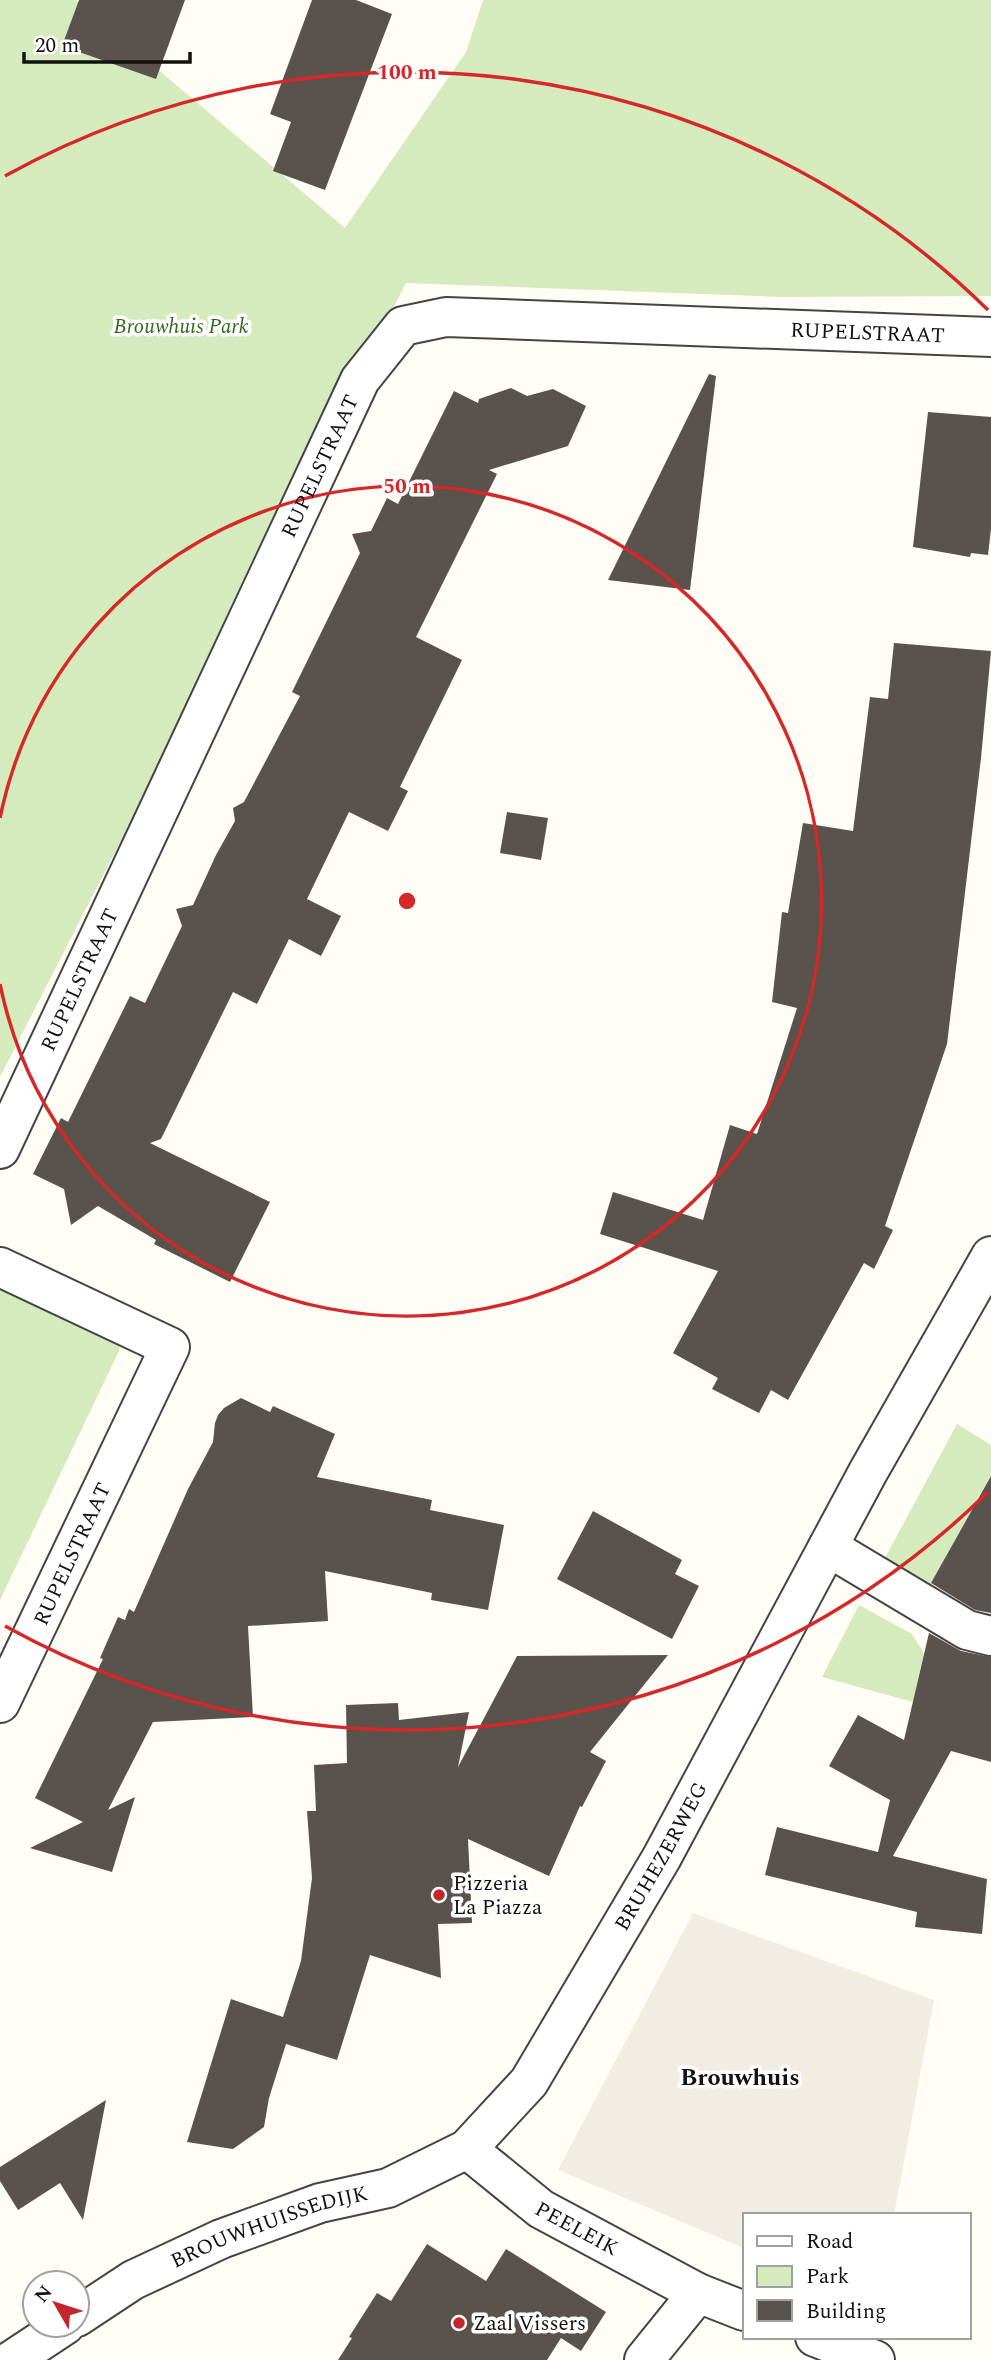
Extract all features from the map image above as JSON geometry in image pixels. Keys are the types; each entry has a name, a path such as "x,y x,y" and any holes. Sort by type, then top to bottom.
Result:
{"street":[{"name":"RUPELSTRAAT","path":"0,1149 360,380 403,326 446,317 991,337"},
{"name":"BRUHEZERWEG","path":"467,2149 529,2082 662,1857 828,1547 991,1256"},
{"name":"RUPELSTRAAT","path":"0,1267 170,1347 0,1703"},
{"path":"828,1547 967,1630 991,1636"},
{"name":"PEELEIK","path":"467,2149 541,2209 698,2293 743,2311"},
{"name":"BROUWHUISSEDIJK","path":"91,2308 133,2280 221,2239 320,2203 388,2188 467,2149"},
{"path":"659,2355 698,2293"},
{"path":"12,2360 44,2339"},
{"path":"820,2339 875,2360"},
{"path":"891,2339 900,2360"}],"green space":[{"name":"Brouwhuis Park","path":"0,0 76,0 345,228 466,52 483,0 991,0 991,296 782,297 406,283 0,1077"},
{"path":"0,1284 120,1343 119,1351 0,1600"},
{"path":"957,1424 991,1445 991,1475 930,1585 885,1558"},
{"path":"859,1605 912,1634 924,1653 913,1702 822,1677"}],"shaded area":[{"path":"693,1913 934,2000 894,2213 743,2213 743,2248 558,2170"}],"building":[{"path":"79,0 185,0 156,79 62,46"},
{"path":"312,0 356,0 392,14 325,190 273,171 291,122 270,114"},
{"path":"709,374 716,376 690,590 608,580"},
{"path":"511,388 527,396 553,389 586,406 568,446 489,470 497,474 416,637 462,660 400,787 408,791 388,831 349,812 307,899 341,916 321,956 289,939 257,1004 233,992 161,1139 150,1143 270,1202 230,1282 154,1244 156,1240 98,1206 71,1225 64,1189 33,1174 61,1118 68,1122 130,996 145,1003 182,926 176,909 193,905 235,821 233,808 244,802 300,696 292,692 360,553 352,534 371,531 387,498 398,504 454,391 478,403 479,399"},
{"path":"928,412 991,417 991,529 988,555 971,553 970,557 913,547"},
{"path":"894,643 991,651 947,1044 885,1226 893,1230 874,1269 864,1263 788,1400 771,1390 759,1413 712,1389 718,1378 673,1353 718,1271 600,1234 613,1192 703,1220 730,1125 757,1134 797,1008 772,1002 782,912 788,913 803,823 853,831 870,697 888,699"},
{"path":"507,812 548,818 541,860 500,853"},
{"path":"241,1398 270,1412 273,1406 335,1434 317,1477 432,1500 430,1510 504,1525 488,1610 431,1600 432,1593 325,1571 328,1621 248,1626 253,1717 153,1722 108,1810 135,1797 112,1872 30,1848 83,1822 35,1798 103,1659 100,1658 118,1617 125,1620 129,1609 134,1612 188,1489 213,1442 218,1415"},
{"path":"991,1476 991,1613 975,1610 931,1583"},
{"path":"593,1511 682,1560 675,1574 699,1586 672,1639 557,1579"},
{"path":"929,1633 961,1651 991,1657 991,1762 951,1751 893,1856 987,1879 982,1934 915,1927 917,1912 765,1875 777,1827 878,1852 890,1800 829,1766 858,1715 904,1740"},
{"path":"668,1655 590,1752 606,1761 582,1807 580,1806 549,1876 468,1839 472,1923 438,1924 441,1978 370,1955 337,2060 286,2044 269,2098 264,2127 233,2149 187,2142 231,1999 283,2017 301,1961 312,1878 307,1811 316,1811 314,1765 347,1763 346,1705 398,1703 399,1720 469,1712 458,1767 517,1656"},
{"path":"106,2100 83,2220 60,2183 18,2210 0,2181 0,2167"},
{"path":"427,2244 486,2281 506,2249 606,2312 581,2351 561,2338 547,2360 338,2360 377,2293 391,2301"}],"place":[{"name":"Pizzeria La Piazza","path":"439,1895"},
{"name":"Zaal Vissers","path":"459,2323"}],"district":[{"name":"Brouwhuis","path":"740,2077"}]}
